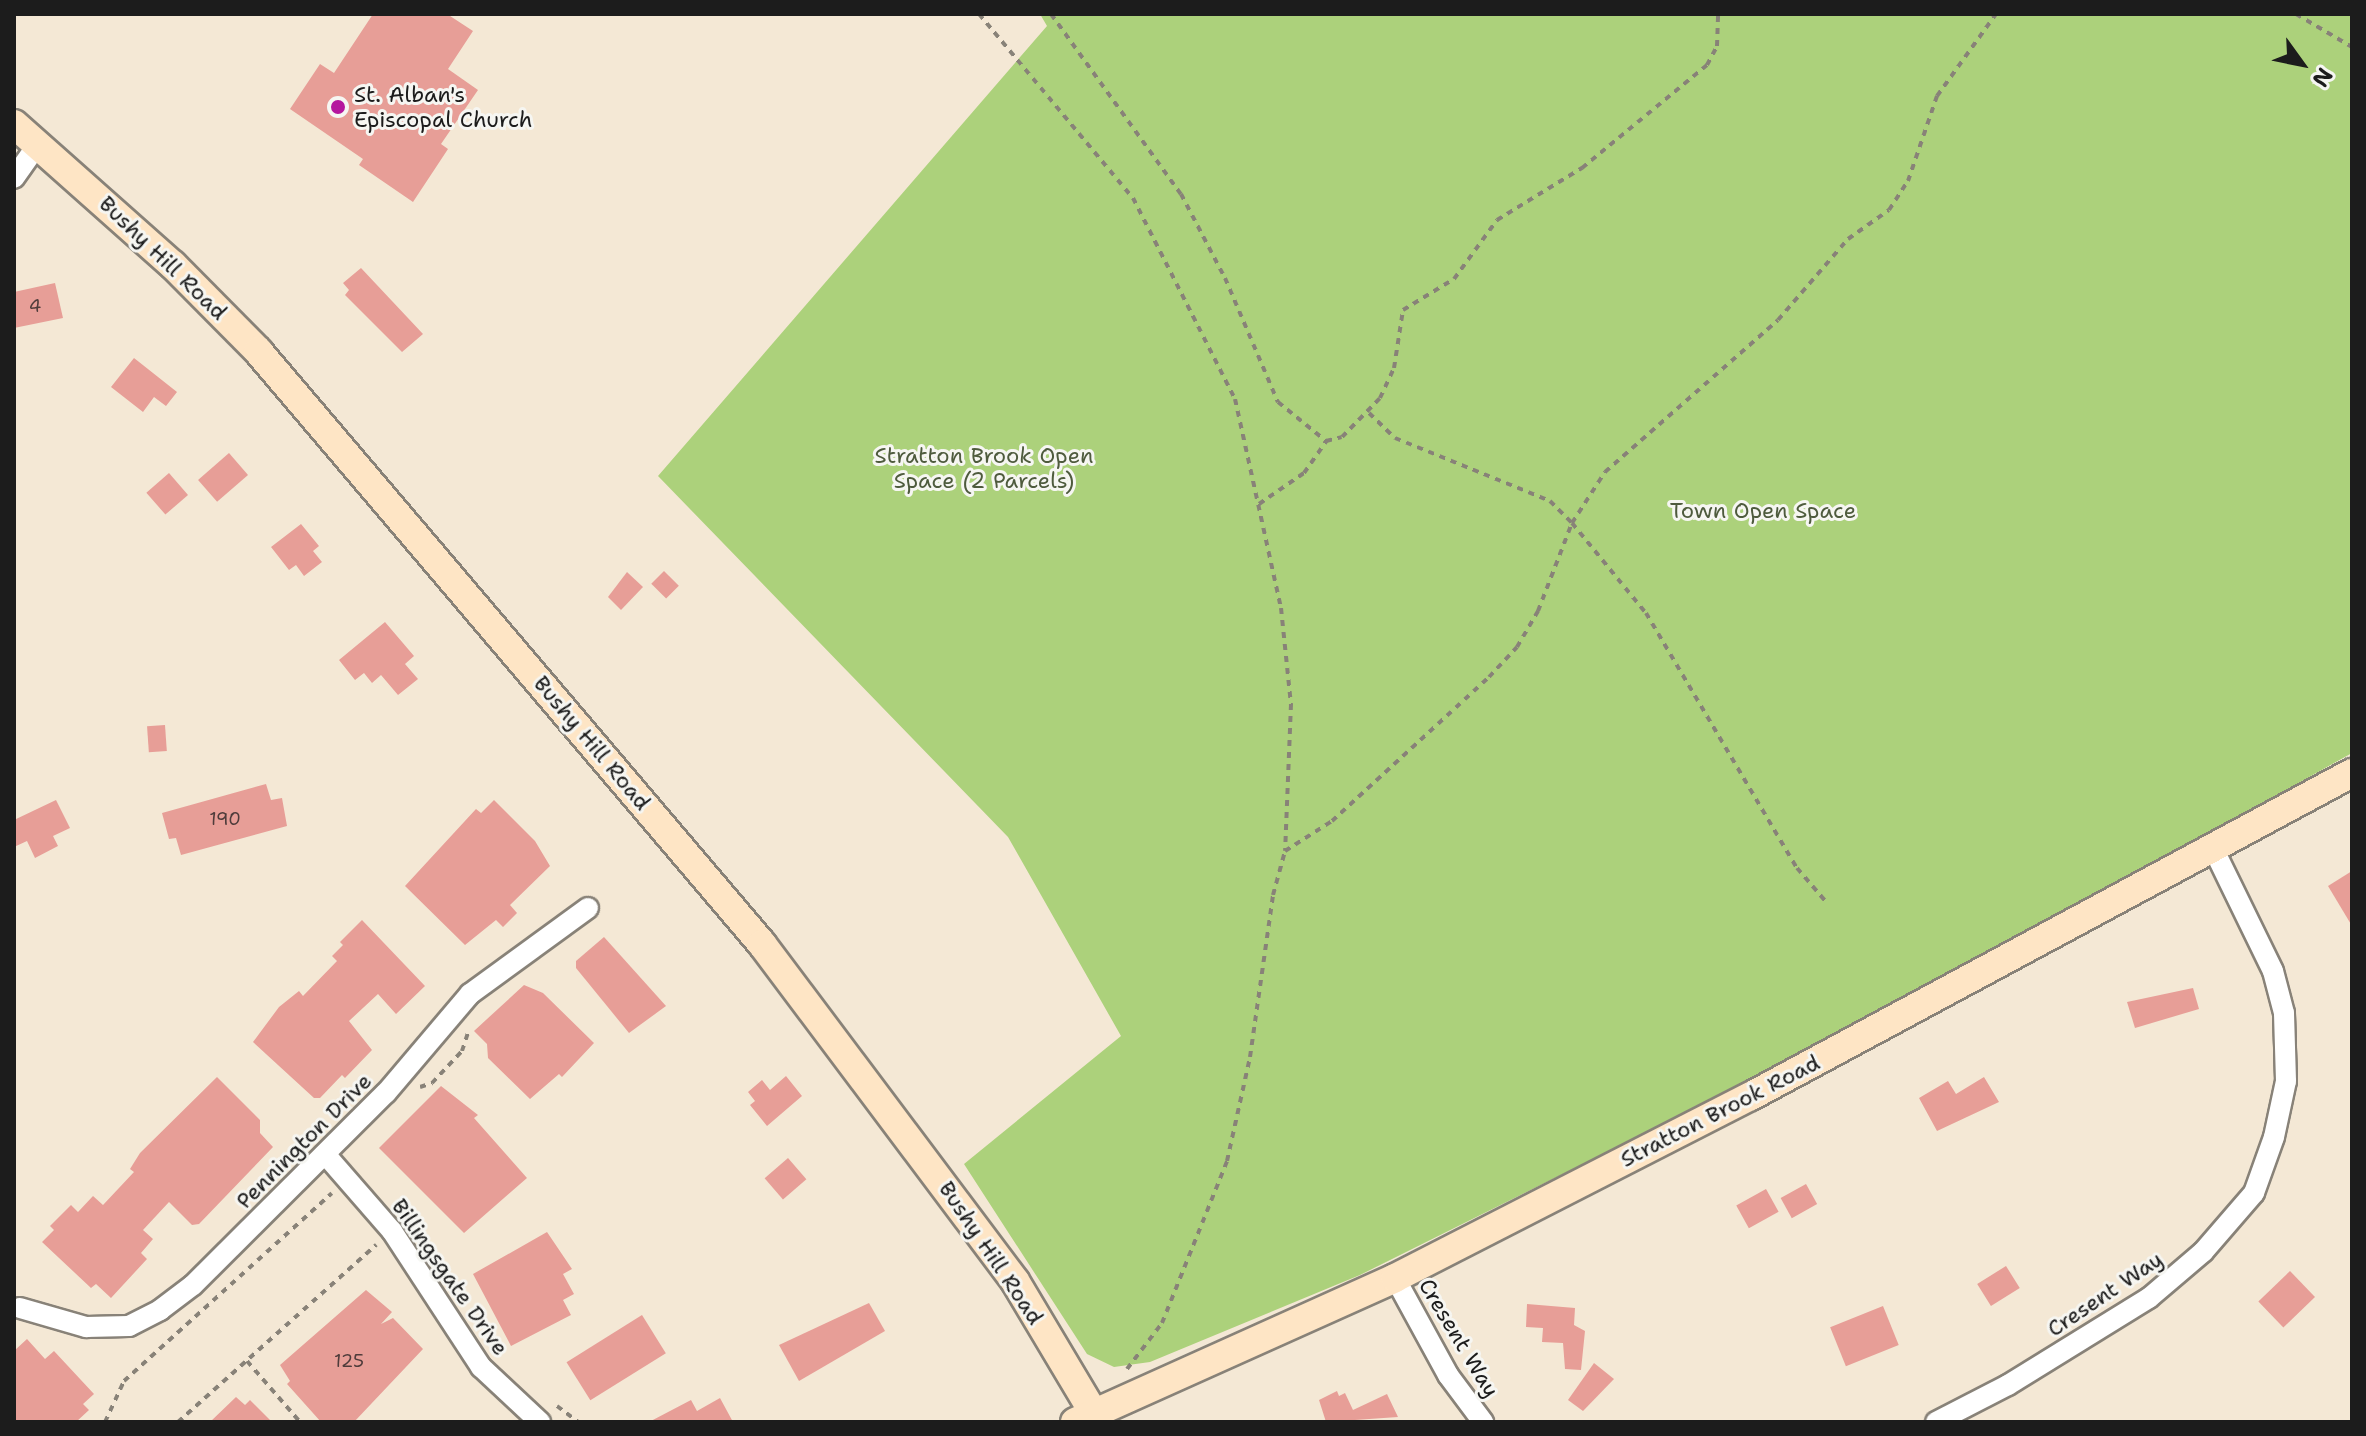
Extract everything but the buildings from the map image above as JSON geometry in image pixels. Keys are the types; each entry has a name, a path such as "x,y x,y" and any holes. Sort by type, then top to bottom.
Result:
{"main road":[{"name":"Bushy Hill Road","path":"14,124 173,265 258,351 762,944 1015,1281 1089,1419"},
{"name":"Stratton Brook Road","path":"1089,1419 1395,1278 1751,1096 2352,773"}],"street":[{"path":"14,178 38,144"},
{"name":"Cresent Way","path":"1936,1422 2008,1385 2149,1298 2203,1252 2254,1193 2274,1137 2286,1081 2284,1013 2273,971 2213,848"},
{"name":"Pennington Drive","path":"20,1308 86,1327 129,1326 160,1310 325,1154 425,1051 470,994 588,908"},
{"name":"Billingsgate Drive","path":"325,1154 392,1231 481,1367 540,1422"},
{"name":"Cresent Way","path":"1395,1278 1448,1375 1483,1422"}],"path":[{"path":"979,14 1133,198 1235,399 1281,608 1291,704 1285,851 1273,895 1250,1057 1227,1161 1162,1323 1120,1379"},
{"path":"1051,14 1181,194 1225,278 1278,402 1326,441"},
{"path":"1258,505 1304,473 1326,441 1342,437 1369,413 1394,368 1403,310 1454,279 1497,220 1582,168 1707,65 1717,46 1718,14"},
{"path":"1285,851 1363,794 1517,647 1538,611 1572,523 1628,446 1778,320 1848,239 1889,210 1908,181 1937,96 1996,14"},
{"path":"2296,14 2352,47"},
{"path":"1369,413 1395,438 1550,501 1572,523 1646,613 1797,868 1827,903"},
{"path":"409,1098 432,1083 462,1051 472,1019"},
{"path":"105,1422 124,1381 349,1178"},
{"path":"415,1224 436,1262"},
{"path":"178,1422 392,1231"},
{"path":"247,1361 300,1422"},
{"path":"547,1399 578,1422"}],"green space":[{"name":"Town Open Space","path":"1040,14 2352,14 2352,753 1894,1009 1360,1275 1150,1362 1114,1367 1087,1354 964,1164 1121,1036 1008,837 658,476 1047,26"}],"place":[{"name":"St. Alban's Episcopal Church","path":"338,107"}],"park label":[{"name":"Stratton Brook Open Space (2 Parcels)","path":"984,468"}]}
